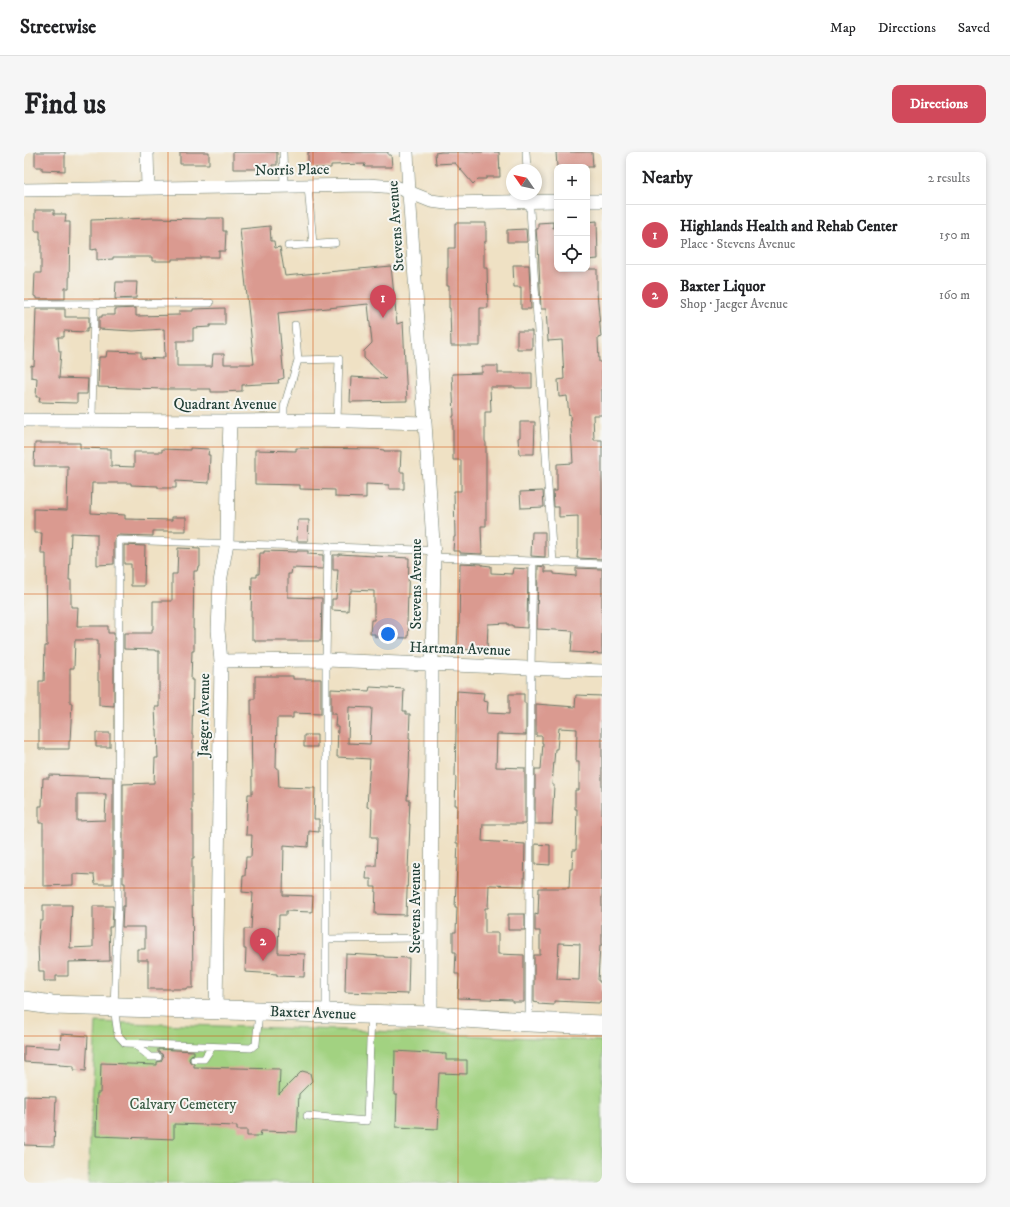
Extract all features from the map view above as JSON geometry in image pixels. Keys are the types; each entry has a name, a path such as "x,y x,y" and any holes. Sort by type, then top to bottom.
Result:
{"main road":[{"name":"Baxter Avenue","path":"24,1001 52,1005 431,1016 602,1025"}],"street":[{"path":"147,152 148,188"},
{"name":"Stevens Avenue","path":"407,152 433,554 431,1016"},
{"name":"Norris Place","path":"24,190 368,186 396,187 431,201 446,203 506,199"},
{"name":"Norris Place","path":"542,199 554,201"},
{"path":"590,201 602,201"},
{"name":"Quadrant Avenue","path":"24,420 337,420 425,423"},
{"name":"Jaeger Avenue","path":"216,1010 221,661 218,630 220,582 227,543 230,421"},
{"name":"Hartman Avenue","path":"221,661 326,660 602,671"}],"lane":[{"path":"283,152 284,186"},
{"path":"526,152 527,164"},
{"path":"308,186 313,244"},
{"path":"529,200 553,563"},
{"path":"288,246 335,243"},
{"path":"24,304 210,303"},
{"path":"92,420 94,304"},
{"path":"284,420 284,407 298,360 296,325"},
{"path":"298,360 339,359 337,420"},
{"path":"259,1011 256,1044 251,1048 125,1043 118,1035 114,1007 118,904 119,540 328,546 533,562 602,564"},
{"path":"326,1013 326,660 328,546"},
{"path":"529,1022 533,562"},
{"path":"326,939 418,938 431,936"},
{"path":"307,1116 367,1121 371,1015"},
{"path":"134,1043 150,1057 158,1057"},
{"path":"194,1059 204,1059 212,1047"}],"green space":[{"name":"Calvary Cemetery","path":"96,1022 373,1031 602,1041 602,1183 88,1183"}],"building":[{"path":"35,152 65,152 65,171 42,170 42,167 35,167"},
{"path":"180,152 209,152 209,164 180,164"},
{"path":"233,152 277,152 277,165 272,165 272,169 233,169"},
{"path":"308,152 388,152 388,155 391,155 392,167 364,167 365,164 331,165 331,168 308,168"},
{"path":"499,152 500,177 486,177 486,179 478,179 473,184 455,163 436,164 435,153"},
{"path":"556,152 592,152 593,167 590,167 590,164 557,164"},
{"path":"35,210 54,210 54,214 66,214 65,222 70,222 69,288 65,288 65,299 36,299 34,296 35,273 41,273 41,240 40,231 35,231"},
{"path":"223,218 223,231 226,231 225,251 219,251 219,257 172,259 172,261 152,261 152,257 113,257 113,259 97,260 97,249 91,250 91,220"},
{"path":"597,221 598,259 590,260 590,222"},
{"path":"553,222 554,272 590,272 590,269 597,269 597,292 601,337 598,338 599,362 602,362 602,415 593,415 594,440 602,440 602,559 577,558 578,516 559,517 559,507 554,507 553,491 557,491 557,464 573,463 570,414 569,415 567,396 559,397 558,380 564,379 562,340 548,341 546,309 541,309 538,241 536,229 538,229 538,223"},
{"path":"455,223 486,223 484,268 487,268 488,308 480,308 480,346 451,346 447,268 448,248 455,248"},
{"path":"270,226 271,241 274,241 275,248 280,247 285,276 391,266 397,324 403,322 407,401 350,402 351,377 386,379 364,358 364,351 372,343 368,304 278,313 284,378 278,380 279,383 242,385 242,391 222,392 211,392 211,389 98,387 99,357 106,357 107,351 141,352 141,358 163,359 163,357 165,357 164,329 133,331 99,329 99,317 102,317 102,315 115,315 115,309 136,308 136,316 179,315 179,311 225,308 225,325 210,325 210,327 193,328 193,341 177,341 177,366 212,366 213,354 224,354 224,364 254,364 240,229"},
{"path":"526,229 527,242 507,242 507,230"},
{"path":"513,265 529,265 531,309 521,309 521,287 514,287"},
{"path":"116,282 137,282 136,298 115,299"},
{"path":"36,309 65,309 65,317 89,317 89,328 87,328 87,332 64,331 64,337 58,337 59,351 61,351 59,378 88,379 87,394 77,394 77,403 39,402 40,397 36,397 37,378 31,377 31,365 34,366"},
{"path":"517,331 532,331 532,349 517,349"},
{"path":"482,366 498,366 498,373 532,373 532,388 490,387 491,412 485,412 486,526 481,526 482,554 460,553 460,551 453,551 455,537 454,491 461,491 461,460 453,460 454,416 452,374 482,373"},
{"path":"520,422 535,422 534,454 519,454 518,438 520,437"},
{"path":"35,443 80,443 80,448 111,449 111,466 134,467 134,452 162,452 162,449 190,450 190,448 209,449 208,455 210,455 209,483 176,481 176,488 158,488 158,486 131,485 131,483 92,483 91,513 125,515 125,519 172,520 172,517 186,517 186,531 153,531 153,536 117,535 114,540 114,564 97,565 97,534 71,533 69,580 71,580 71,607 78,607 77,626 108,626 108,633 114,633 114,706 99,705 98,640 75,640 74,668 70,668 70,703 72,703 69,749 39,749 39,681 44,681 45,646 47,646 46,554 41,554 42,533 34,533 34,509 67,510 68,466 34,466"},
{"path":"296,448 376,449 384,451 401,451 400,472 404,472 404,489 389,489 389,485 366,484 366,498 335,497 335,490 300,489 300,485 255,484 255,450 296,451"},
{"path":"543,491 544,507 521,508 520,492"},
{"path":"298,520 309,520 308,541 297,541"},
{"path":"532,532 545,532 545,557 531,556"},
{"path":"124,545 145,546 144,586 131,586 131,564 124,564"},
{"path":"178,548 200,549 200,567 198,567 197,571 194,571 194,651 192,651 191,680 193,680 193,988 148,989 148,960 137,960 137,949 145,949 145,927 122,927 123,906 125,906 125,883 123,883 123,784 154,783 155,758 158,758 155,707 159,707 159,651 124,649 124,633 152,633 153,601 172,601 172,574 177,574"},
{"path":"264,551 308,551 308,554 323,555 323,569 292,568 291,574 288,574 288,597 322,598 321,641 255,641 255,639 252,639 252,577 257,577 257,574 259,574 260,553 264,553"},
{"path":"339,554 409,558 408,638 375,637 375,634 370,634 371,620 374,620 374,591 351,590 351,593 349,593 348,611 332,610 332,599 336,599 338,570 333,570 333,555"},
{"path":"460,563 491,566 491,573 512,574 513,568 528,569 527,628 513,627 513,625 508,625 508,623 488,624 487,650 457,649 459,627"},
{"path":"538,566 545,567 545,572 576,576 576,568 602,569 602,654 571,652 573,631 537,629"},
{"path":"255,676 293,676 293,679 321,679 321,714 293,713 293,718 277,718 276,768 278,768 279,787 315,788 314,819 319,819 319,832 309,831 308,847 284,845 283,895 313,896 312,912 286,911 286,915 279,915 278,953 305,954 304,977 277,976 277,974 245,972 246,949 244,949 244,929 251,929 253,893 242,892 246,857 251,857 252,835 246,835 248,794 252,794 251,699 255,699"},
{"path":"370,687 404,689 403,711 406,711 406,714 410,714 407,800 410,800 410,824 406,915 375,914 376,887 371,887 371,879 366,879 367,866 376,866 377,837 371,837 372,808 367,807 370,759 337,757 338,726 335,726 336,714 331,714 331,689 369,691","holes":["349,707 372,708 370,744 348,743"]},
{"path":"457,691 484,693 483,701 488,702 487,713 509,714 509,694 524,694 524,703 526,703 526,735 497,734 496,767 525,768 525,824 483,824 482,841 525,844 524,886 489,885 488,908 485,908 485,933 498,933 498,954 524,955 524,1002 512,1002 512,1000 458,998 459,974 455,974 456,952 453,952 453,932 456,932 457,907 455,907 458,843 456,843 457,805 455,805"},
{"path":"576,695 602,696 602,945 600,945 598,981 602,983 602,1001 599,1003 554,1001 554,1005 538,1004 534,1002 534,955 540,955 540,931 535,931 535,914 538,915 539,888 569,888 573,850 576,850 577,809 575,809 575,790 579,790 579,762 576,762 577,729 559,728 557,749 555,749 552,785 554,785 552,824 535,824 535,769 541,769 543,743 542,736 536,736 536,704 575,707","holes":["559,943 580,944 579,980 557,979"]},
{"path":"96,733 110,733 110,747 96,747"},
{"path":"304,735 317,735 317,747 304,747"},
{"path":"49,775 113,777 113,884 95,884 94,875 73,874 73,885 43,886 43,823 39,823 39,806 42,806 43,778 49,778","holes":["77,794 106,794 105,820 77,821"]},
{"path":"535,844 550,845 550,865 535,864"},
{"path":"43,905 72,905 70,948 93,947 93,906 113,906 112,927 109,927 110,961 68,962 68,976 56,976 56,981 44,981 44,971 39,971 38,943 40,921 43,921"},
{"path":"508,914 525,914 525,930 508,930"},
{"path":"346,954 409,958 408,994 345,992"},
{"path":"61,1034 88,1036 86,1071 74,1070 74,1066 24,1062 24,1046 60,1048"},
{"path":"158,1049 194,1051 194,1054 191,1055 189,1059 190,1062 194,1064 194,1067 280,1069 279,1094 302,1071 310,1073 312,1081 299,1094 297,1132 261,1131 260,1136 247,1136 247,1130 237,1130 237,1126 174,1124 174,1139 96,1136 97,1093 100,1093 101,1063 157,1065 157,1062 161,1061 163,1057 162,1054 158,1052"},
{"path":"395,1051 446,1054 446,1060 467,1060 467,1074 439,1073 437,1110 439,1110 438,1129 396,1127 397,1095 394,1095"},
{"path":"24,1096 56,1097 54,1146 24,1145"}],"place":[{"name":"Highlands Health and Rehab Center","path":"383,318"},
{"name":"Baxter Liquor","path":"263,961"}]}
